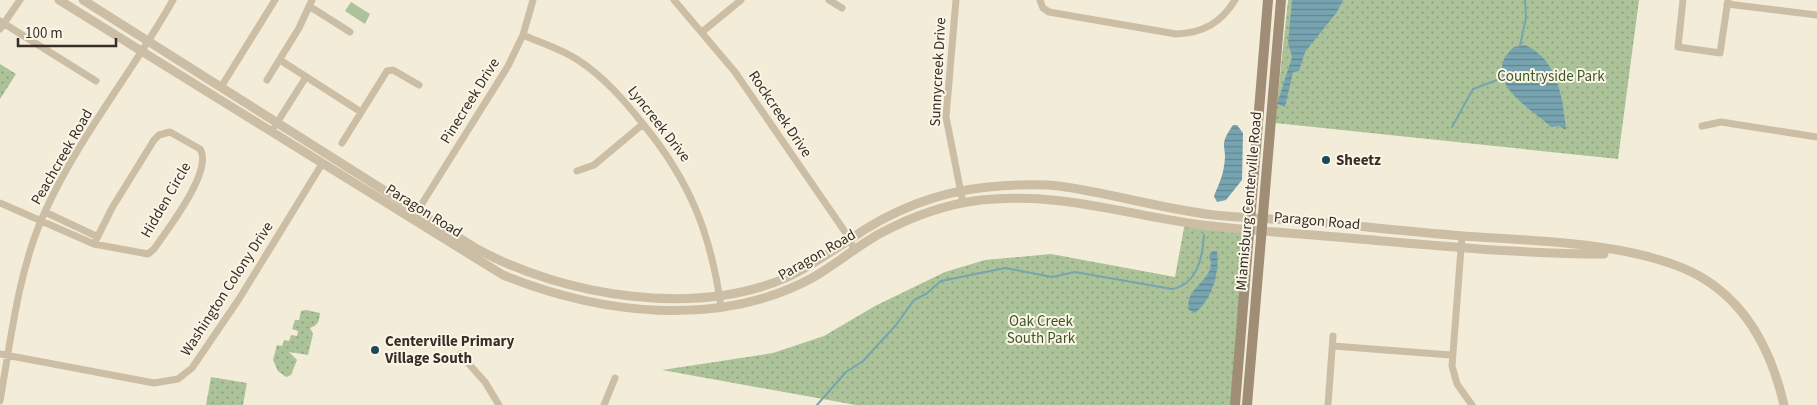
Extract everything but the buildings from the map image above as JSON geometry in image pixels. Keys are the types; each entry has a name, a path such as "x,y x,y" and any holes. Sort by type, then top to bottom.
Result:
{"main road":[{"name":"Miamisburg Centerville Road","path":"1247,405 1262,230 1257,217 1262,76 1268,0"},
{"name":"Miamisburg Centerville Road","path":"1235,405 1250,229 1257,217 1274,77 1281,0"},
{"path":"1262,76 1274,77"},
{"path":"1238,377 1249,378"}],"street":[{"path":"20,0 1,24 96,81"},
{"name":"Paragon Road","path":"59,0 472,258 503,275 525,284 567,296 635,308 678,310 721,307 766,298 811,278 879,234 926,213 963,203 1017,197 1064,200 1193,224 1461,248 1522,252 1631,254"},
{"name":"Paragon Road","path":"83,0 494,258 553,281 670,300 719,294 750,288 788,277 903,209 959,191 988,187 1056,186 1214,215 1523,240 1631,254 1663,261 1689,271 1714,286 1736,306 1758,334 1767,350 1776,372 1784,405"},
{"name":"Peachcreek Road","path":"0,401 24,272 41,221 70,166 173,0"},
{"path":"221,87 275,0"},
{"name":"Pinecreek Drive","path":"418,210 499,80 523,35 533,0"},
{"name":"Rockcreek Drive","path":"674,0 735,72 850,239 854,251"},
{"path":"702,32 741,0"},
{"path":"829,0 842,8"},
{"name":"Sunnycreek Drive","path":"956,0 946,117 959,191 963,203"},
{"path":"1040,0 1043,8 1049,12 1176,34 1196,32 1213,25 1235,0"},
{"path":"1679,0 1683,0 1678,47 1720,53 1728,2 1817,15"},
{"path":"267,80 311,3 350,32"},
{"name":"Lyncreek Drive","path":"523,35 565,53 592,70 614,89 666,153 680,175 700,215 710,248 721,307"},
{"path":"280,60 361,112"},
{"path":"342,143 387,70 393,70 419,85"},
{"path":"270,132 306,78"},
{"path":"1702,126 1721,122 1817,137"},
{"path":"577,171 594,165 644,124"},
{"name":"Hidden Circle","path":"0,203 94,244 144,254 151,252 197,181 204,161 200,149 170,132 159,135 124,187 96,236 94,244"},
{"name":"Washington Colony Drive","path":"0,354 154,383 170,382 183,377 197,361 238,299 322,164"},
{"path":"45,212 96,236"},
{"path":"1462,236 1451,355 1457,384 1472,405"},
{"path":"1522,252 1523,240"},
{"path":"1328,405 1333,336"},
{"path":"1333,346 1451,355"},
{"path":"460,354 485,382 499,405"},
{"path":"604,405 615,378"}],"green space":[{"name":"Countryside Park","path":"1288,0 1639,0 1618,159 1275,123"},
{"path":"351,2 370,14 365,24 345,11"},
{"path":"0,64 16,74 0,99"},
{"name":"Oak Creek South Park","path":"1185,222 1250,229 1235,405 856,405 662,370 773,353 824,336 875,306 945,272 985,260 1051,254 1175,277"},
{"path":"306,310 320,313 319,321 310,328 313,334 308,355 289,352 297,360 291,375 286,377 278,371 273,360 277,345 282,346 284,340 289,341 291,335 297,336 298,331 292,329 295,320 299,320 301,311"},
{"path":"211,377 247,383 243,405 206,405"}],"water":[{"path":"1292,0 1343,0 1337,12 1305,52 1299,71 1293,72 1285,107 1277,104 1292,57 1288,43"},
{"path":"1525,45 1536,51 1552,70 1560,93 1566,130 1559,126 1551,127 1509,90 1504,80 1502,70 1505,57 1514,47"},
{"path":"1233,125 1237,125 1243,133 1242,180 1226,200 1217,202 1214,196 1223,170 1225,159 1224,142"},
{"path":"1212,251 1217,251 1218,259 1214,285 1206,301 1195,313 1189,310 1189,302 1191,295 1209,271 1211,264 1209,256"}],"waterway":[{"path":"1520,46 1526,18 1525,0"},
{"path":"1452,127 1473,89 1505,77"},
{"path":"817,405 846,372 863,361 896,325 914,300 926,294 941,281 1005,268 1052,277 1075,272 1172,289 1181,286 1193,276 1200,260 1204,235"}],"place":[{"name":"Sheetz","path":"1326,160"},
{"name":"Centerville Primary Village South","path":"375,350"}]}
